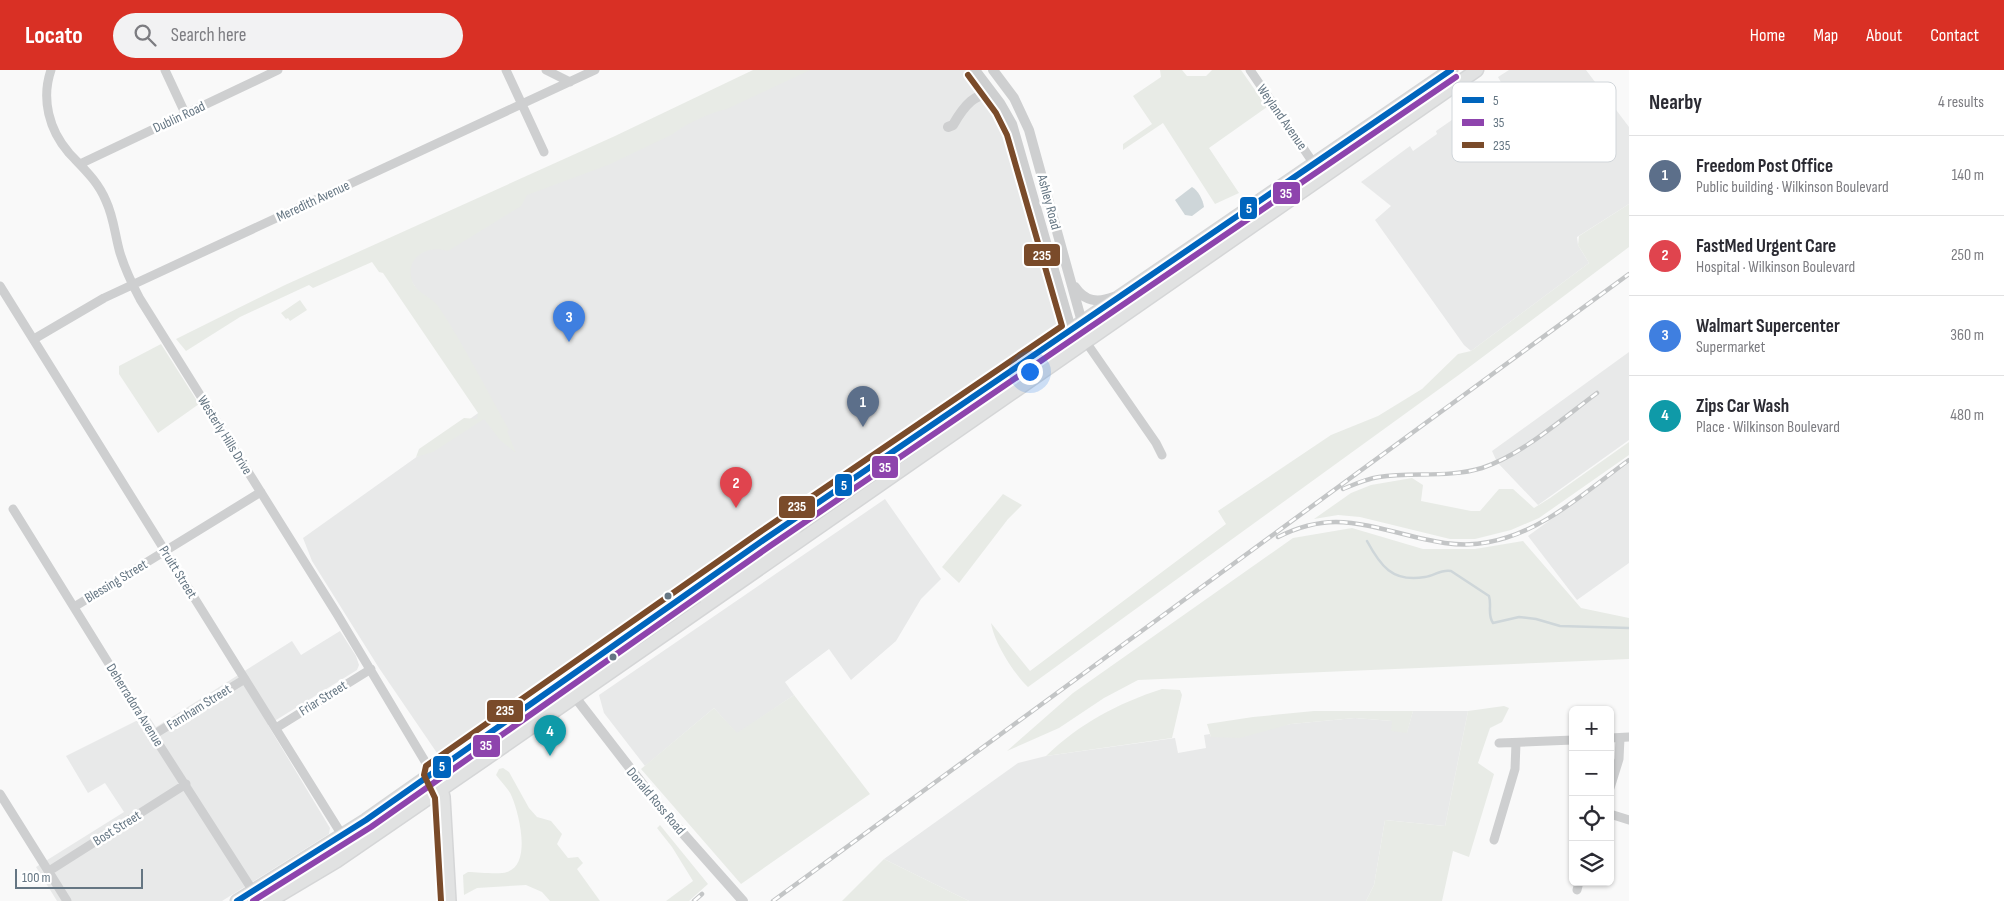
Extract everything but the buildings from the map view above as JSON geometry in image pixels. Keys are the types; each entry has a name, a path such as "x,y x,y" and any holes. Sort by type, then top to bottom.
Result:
{"main road":[{"path":"237,901 252,896 342,835 794,519 1451,70"},
{"path":"1460,82 1477,70"},
{"path":"270,901 337,861 442,789 1452,87"},
{"path":"1324,176 1330,162 1347,150 1385,116"},
{"path":"1246,229 1316,170 1314,164"},
{"path":"705,606 707,598 717,587 794,531 797,526 794,519"},
{"path":"574,697 573,690 575,685 634,641 638,636 638,628"},
{"name":"Westerly Hills Drive","path":"432,773 442,789"},
{"path":"442,789 450,901"}],"street":[{"name":"Westerly Hills Drive","path":"51,70 47,88 47,102 51,122 60,142 93,178 106,201 113,218 120,252 133,285 432,773"},
{"path":"165,70 186,114"},
{"name":"Dublin Road","path":"80,164 278,70"},
{"path":"506,70 544,152"},
{"path":"546,70 570,82"},
{"name":"Meredith Avenue","path":"34,339 79,312 133,285 595,70"},
{"name":"Ashley Road","path":"993,70 1014,98 1029,130 1069,274 1077,326"},
{"name":"Weyland Avenue","path":"1250,70 1314,164"},
{"name":"Ashley Road","path":"980,72 1012,124 1066,310 1156,443 1162,455"},
{"path":"948,126 954,125 963,109 976,98 990,96 1000,103"},
{"path":"1069,274 1078,291 1088,299 1102,301 1121,295"},
{"name":"Pruitt Street","path":"0,286 342,835"},
{"name":"Blessing Street","path":"74,607 261,492"},
{"name":"Deherradora Avenue","path":"13,509 153,735 186,784 252,896"},
{"name":"Friar Street","path":"276,728 370,669"},
{"name":"Farnham Street","path":"153,735 245,679"},
{"name":"Donald Ross Road","path":"574,697 664,812 743,901"},
{"path":"1614,775 1625,737"},
{"path":"1499,743 1569,740"},
{"path":"1494,840 1515,768 1516,743"},
{"name":"Bost Street","path":"49,871 186,784"},
{"path":"0,794 67,901"},
{"path":"1614,815 1629,820"},
{"path":"337,861 342,835"}],"shaded area":[{"path":"753,70 810,70 727,109 684,126 673,134 608,165 527,195 521,206 448,251 432,250 418,255 414,260 411,274 415,287 438,306 457,336 509,430 507,431 516,453 500,440 484,419 433,452 416,457 419,449 464,418 477,419 478,413 383,273 379,272 372,262 313,288 309,285 240,317 186,351 176,339 285,285 615,136"},
{"path":"757,70 969,70 996,105 1009,132 1061,320 1059,328 765,530 614,637 611,631 437,753 379,668 312,561 303,538 488,406 387,241 616,137"},
{"path":"1160,70 1182,70 1187,76 1206,76 1212,70 1241,70 1267,107 1209,148 1239,193 1215,204 1163,123 1123,150 1123,144 1152,124 1133,96 1161,77"},
{"path":"1509,70 1586,70 1595,82 1501,82 1498,77"},
{"path":"1616,110 1629,127 1629,204 1577,237 1578,245 1589,263 1471,351 1464,345 1375,220 1391,206 1361,182 1410,146 1413,151 1437,134 1436,131 1452,120 1452,162 1616,162"},
{"path":"1192,187 1203,201 1204,207 1192,216 1185,215 1175,200"},
{"path":"1629,204 1629,247 1460,374 1028,687 1017,674 1000,648 991,623 1030,671 1226,524 1218,511 1331,435 1378,416 1422,389 1458,354 1471,351 1589,263 1578,245 1579,236"},
{"path":"300,300 307,310 290,321 288,318 286,319 281,313"},
{"path":"161,344 199,404 158,433 119,374 119,366"},
{"path":"1629,352 1629,440 1538,505 1497,462 1492,451"},
{"path":"1629,442 1629,455 1539,518 1511,530 1475,539 1450,539 1360,517 1338,515 1314,519 1351,493 1371,485 1412,478 1423,485 1421,501 1471,511 1480,511 1499,489 1513,489 1534,508"},
{"path":"1629,463 1629,563 1577,600 1528,536"},
{"path":"1003,494 1022,505 1008,519 959,583 942,567"},
{"path":"885,499 941,579 921,599 896,641 851,680 829,649 785,682 794,695 737,734 714,708 645,766 604,713 599,695"},
{"path":"1352,528 1423,549 1475,549 1523,541 1581,608 1629,618 1629,659 1138,680 1104,698 1059,728 1007,751 1073,693 1293,538"},
{"path":"340,631 356,656 359,665 357,670 268,725 330,828 329,834 222,901 57,901 36,867 124,812 105,783 88,793 66,756 148,715 156,727 292,641 301,655"},
{"path":"1162,689 1180,690 1182,695 1172,738 1046,756 1086,724 1130,701"},
{"path":"794,695 870,794 741,884 641,769 714,708 737,733"},
{"path":"1504,706 1509,708 1502,722 1490,728 1478,763 1494,774 1469,857 1453,851 1442,901 1366,901 1374,885 1385,820 1445,826 1468,711"},
{"path":"1314,711 1413,711 1407,733 1391,731 1392,721 1355,718 1291,724 1240,738 1211,737 1207,724 1253,717"},
{"path":"1413,711 1468,711 1445,826 1385,820 1374,885 1366,901 969,901 884,859 1018,763 1046,756 1175,738 1178,753 1206,748 1204,735 1210,734 1211,737 1291,724 1355,718 1392,721 1407,732"},
{"path":"503,768 509,772 529,808 537,817 551,821 562,834 557,844 568,858 578,857 583,863 577,869 600,901 550,901 542,892 526,885 477,888 464,895 463,875 468,872 507,872 515,867 519,859 522,838 518,815 511,794 496,775 499,769"},
{"path":"660,825 708,884 689,901 666,901 693,881 672,847 657,828"},
{"path":"884,859 969,901 842,901"}],"waterway":[{"path":"1367,541 1382,565 1396,575 1414,578 1451,571 1489,596 1490,616 1493,623 1519,617 1536,619 1560,626 1629,628"}],"railway":[{"path":"773,901 1629,274"},
{"path":"1343,489 1365,480 1379,477 1457,473 1482,468 1527,445 1597,393"},
{"path":"1278,537 1306,526 1336,522 1375,527 1451,544 1489,542 1509,537 1546,520 1629,460"},
{"path":"694,901 702,894"}],"transit line":[{"name":"5","path":"237,901 366,820 765,539 1451,70"},
{"name":"235","path":"441,901 435,798 424,775 426,766 760,532 1062,326 1007,135 996,113 968,75"},
{"name":"35","path":"253,901 371,827 770,546 1456,77"}],"place":[{"name":"Walmart Supercenter","path":"569,342"},
{"name":"Freedom Post Office","path":"863,427"},
{"name":"FastMed Urgent Care","path":"736,508"},
{"name":"Zips Car Wash","path":"550,756"}]}
